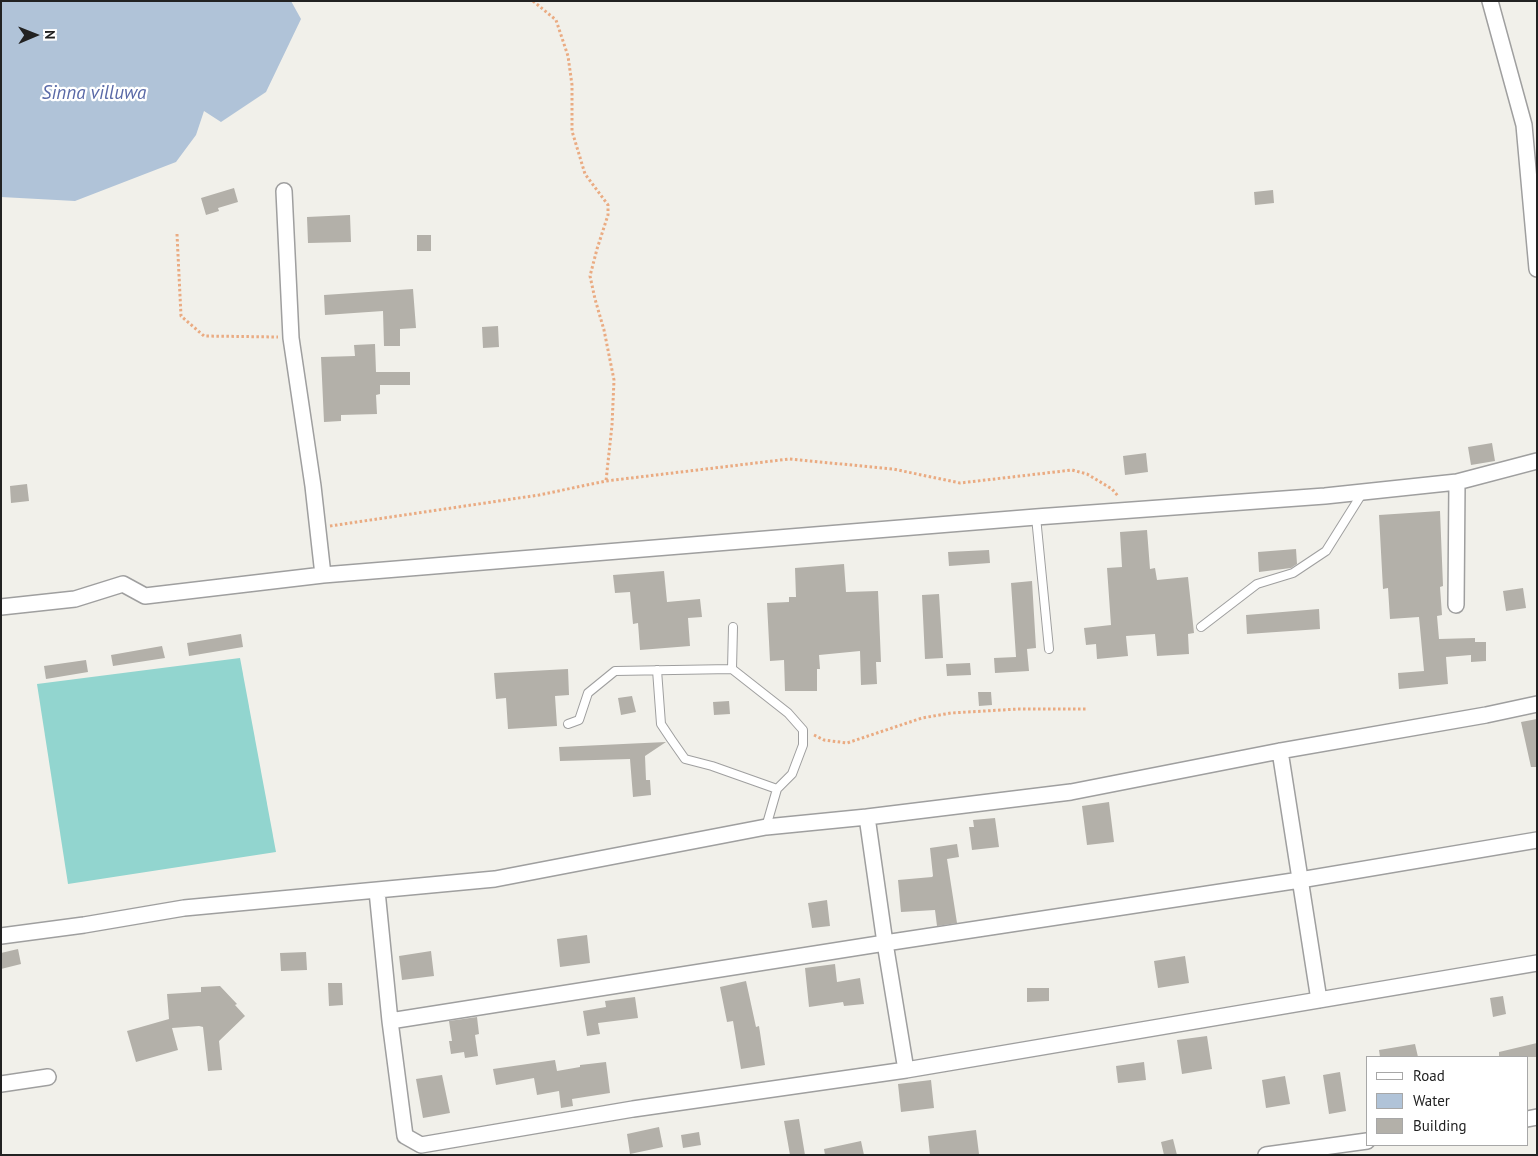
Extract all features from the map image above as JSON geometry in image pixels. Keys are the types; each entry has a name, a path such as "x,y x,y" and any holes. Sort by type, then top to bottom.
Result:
{"street":[{"path":"1490,1 1530,123 1537,269"},
{"path":"284,190 291,338 313,486 323,575"},
{"path":"1,607 75,599 123,584 146,596 323,575 1363,492 1457,482 1537,461"},
{"path":"1456,605 1457,482"},
{"path":"1,936 84,925 184,908 495,879 766,827 868,817 1071,792 1280,751 1486,715 1537,704"},
{"path":"1280,751 1319,1000"},
{"path":"868,817 884,943 906,1070"},
{"path":"390,1021 1300,880 1537,840"},
{"path":"378,891 390,1021 405,1136 421,1145 633,1109 906,1070 1537,963"},
{"path":"1,1084 48,1076"},
{"path":"1266,1155 1292,1153 1366,1141"}],"lane":[{"path":"1201,626 1257,584 1293,573 1326,551 1363,492"},
{"path":"1036,517 1049,649"},
{"path":"732,669 733,627"},
{"path":"568,724 579,720 588,693 615,670 732,669 788,713 802,730 803,746 792,774 777,789 766,827"},
{"path":"657,670 661,724 686,759 777,789"}],"path":[{"path":"533,1 556,20 568,56 572,85 572,131 584,174 608,205 608,215 596,249 590,276 614,380 612,425 606,481"},
{"path":"177,234 181,316 204,336 291,338"},
{"path":"317,528 539,495 606,481 789,459 893,469 960,483 1072,470 1087,474 1112,489 1131,510"},
{"path":"802,730 824,740 847,743 922,718 951,713 1018,709 1086,709"}],"shaded area":[{"path":"240,658 276,852 68,884 37,684"}],"water":[{"name":"Sinna villuwa","path":"1,1 291,1 301,19 266,92 221,122 204,111 196,135 176,162 75,201 1,197"}],"building":[{"path":"234,188 238,202 218,208 219,211 206,215 201,198"},
{"path":"1273,190 1274,203 1255,205 1254,192"},
{"path":"350,215 351,242 308,243 307,217"},
{"path":"417,235 431,235 431,251 417,251"},
{"path":"413,289 416,328 400,329 400,346 384,346 383,311 325,315 324,295"},
{"path":"498,326 499,347 483,348 482,327"},
{"path":"375,344 376,372 410,372 410,385 380,385 380,394 376,395 377,414 341,415 341,421 324,422 321,357 355,356 354,345"},
{"path":"1492,443 1495,461 1471,465 1468,447"},
{"path":"1146,453 1148,472 1125,475 1123,456"},
{"path":"27,484 29,501 11,503 10,486"},
{"path":"1440,511 1443,586 1440,587 1442,615 1437,616 1439,639 1475,638 1475,642 1486,642 1486,661 1471,662 1471,655 1446,657 1448,684 1399,689 1398,673 1424,671 1419,617 1390,619 1388,588 1383,589 1379,515"},
{"path":"1147,530 1150,569 1155,568 1157,580 1188,577 1194,633 1188,634 1189,654 1157,656 1155,634 1126,636 1128,656 1097,659 1096,644 1086,645 1084,628 1111,625 1107,568 1122,567 1120,532"},
{"path":"1296,549 1297,564 1291,568 1259,572 1258,552"},
{"path":"989,550 990,563 949,566 948,552"},
{"path":"844,564 846,592 878,591 881,662 876,662 877,684 861,685 860,651 819,655 820,669 817,669 817,691 785,691 784,660 770,661 767,603 789,602 789,597 796,597 795,568"},
{"path":"664,571 667,602 700,599 702,617 688,618 690,646 640,650 638,623 633,624 630,592 615,593 613,575"},
{"path":"1032,581 1036,648 1027,649 1029,671 995,673 994,658 1016,657 1011,583"},
{"path":"1523,588 1526,608 1506,611 1503,591"},
{"path":"939,594 943,658 925,659 922,595"},
{"path":"1319,609 1320,629 1247,634 1246,615"},
{"path":"241,634 243,647 189,656 187,643"},
{"path":"162,646 165,658 113,666 111,655"},
{"path":"86,660 88,672 46,679 44,666"},
{"path":"970,663 971,675 947,676 946,664"},
{"path":"568,669 569,695 555,696 557,726 508,729 506,698 496,699 494,673"},
{"path":"978,692 991,692 992,705 979,706"},
{"path":"632,696 636,712 621,715 618,698"},
{"path":"729,701 730,714 714,715 713,702"},
{"path":"1537,719 1537,767 1531,767 1521,722"},
{"path":"666,742 645,756 646,780 650,780 651,795 633,797 630,759 560,761 559,747"},
{"path":"1109,802 1114,842 1087,845 1082,806"},
{"path":"995,818 999,847 972,850 969,827 974,827 973,820"},
{"path":"957,844 959,857 947,859 957,923 937,926 935,910 901,912 898,880 932,877 930,848"},
{"path":"827,900 830,926 812,928 808,903"},
{"path":"587,935 590,963 560,967 557,939"},
{"path":"18,949 21,964 1,969 1,953"},
{"path":"431,951 434,976 402,980 399,956"},
{"path":"306,952 307,970 281,971 280,953"},
{"path":"1185,956 1189,983 1158,988 1154,961"},
{"path":"835,964 837,982 860,978 864,1004 844,1006 843,1002 809,1007 805,968"},
{"path":"746,981 756,1027 759,1026 765,1065 741,1069 733,1021 727,1022 720,987"},
{"path":"328,983 342,983 343,1005 329,1006"},
{"path":"220,986 237,1004 235,1005 245,1016 219,1041 222,1070 208,1071 203,1027 199,1026 172,1028 178,1050 136,1062 127,1031 169,1019 167,994 201,992 201,987"},
{"path":"1027,988 1049,988 1049,1001 1027,1002"},
{"path":"1503,996 1506,1014 1493,1017 1490,998"},
{"path":"635,997 638,1018 598,1023 600,1034 587,1036 583,1011 606,1007 605,1001"},
{"path":"477,1017 479,1034 475,1035 478,1056 465,1058 464,1052 451,1054 449,1041 452,1041 449,1021"},
{"path":"1207,1036 1212,1069 1182,1074 1177,1040"},
{"path":"1537,1043 1537,1057 1499,1056 1499,1052"},
{"path":"1415,1044 1418,1056 1380,1056 1379,1050"},
{"path":"555,1060 557,1071 580,1067 580,1065 606,1062 610,1093 572,1099 573,1106 561,1108 559,1091 537,1095 534,1078 496,1085 493,1069"},
{"path":"1144,1062 1146,1080 1118,1083 1116,1066"},
{"path":"1340,1072 1346,1111 1329,1114 1323,1075"},
{"path":"442,1075 450,1113 423,1118 416,1079"},
{"path":"1285,1076 1290,1104 1266,1108 1262,1080"},
{"path":"931,1080 934,1108 901,1112 898,1084"},
{"path":"799,1119 805,1155 790,1155 784,1121"},
{"path":"659,1127 663,1147 630,1154 627,1134"},
{"path":"976,1130 979,1154 930,1155 928,1136"},
{"path":"699,1132 701,1145 683,1148 681,1135"},
{"path":"1173,1139 1177,1155 1164,1155 1161,1142"},
{"path":"861,1141 864,1155 825,1155 824,1149"}]}
